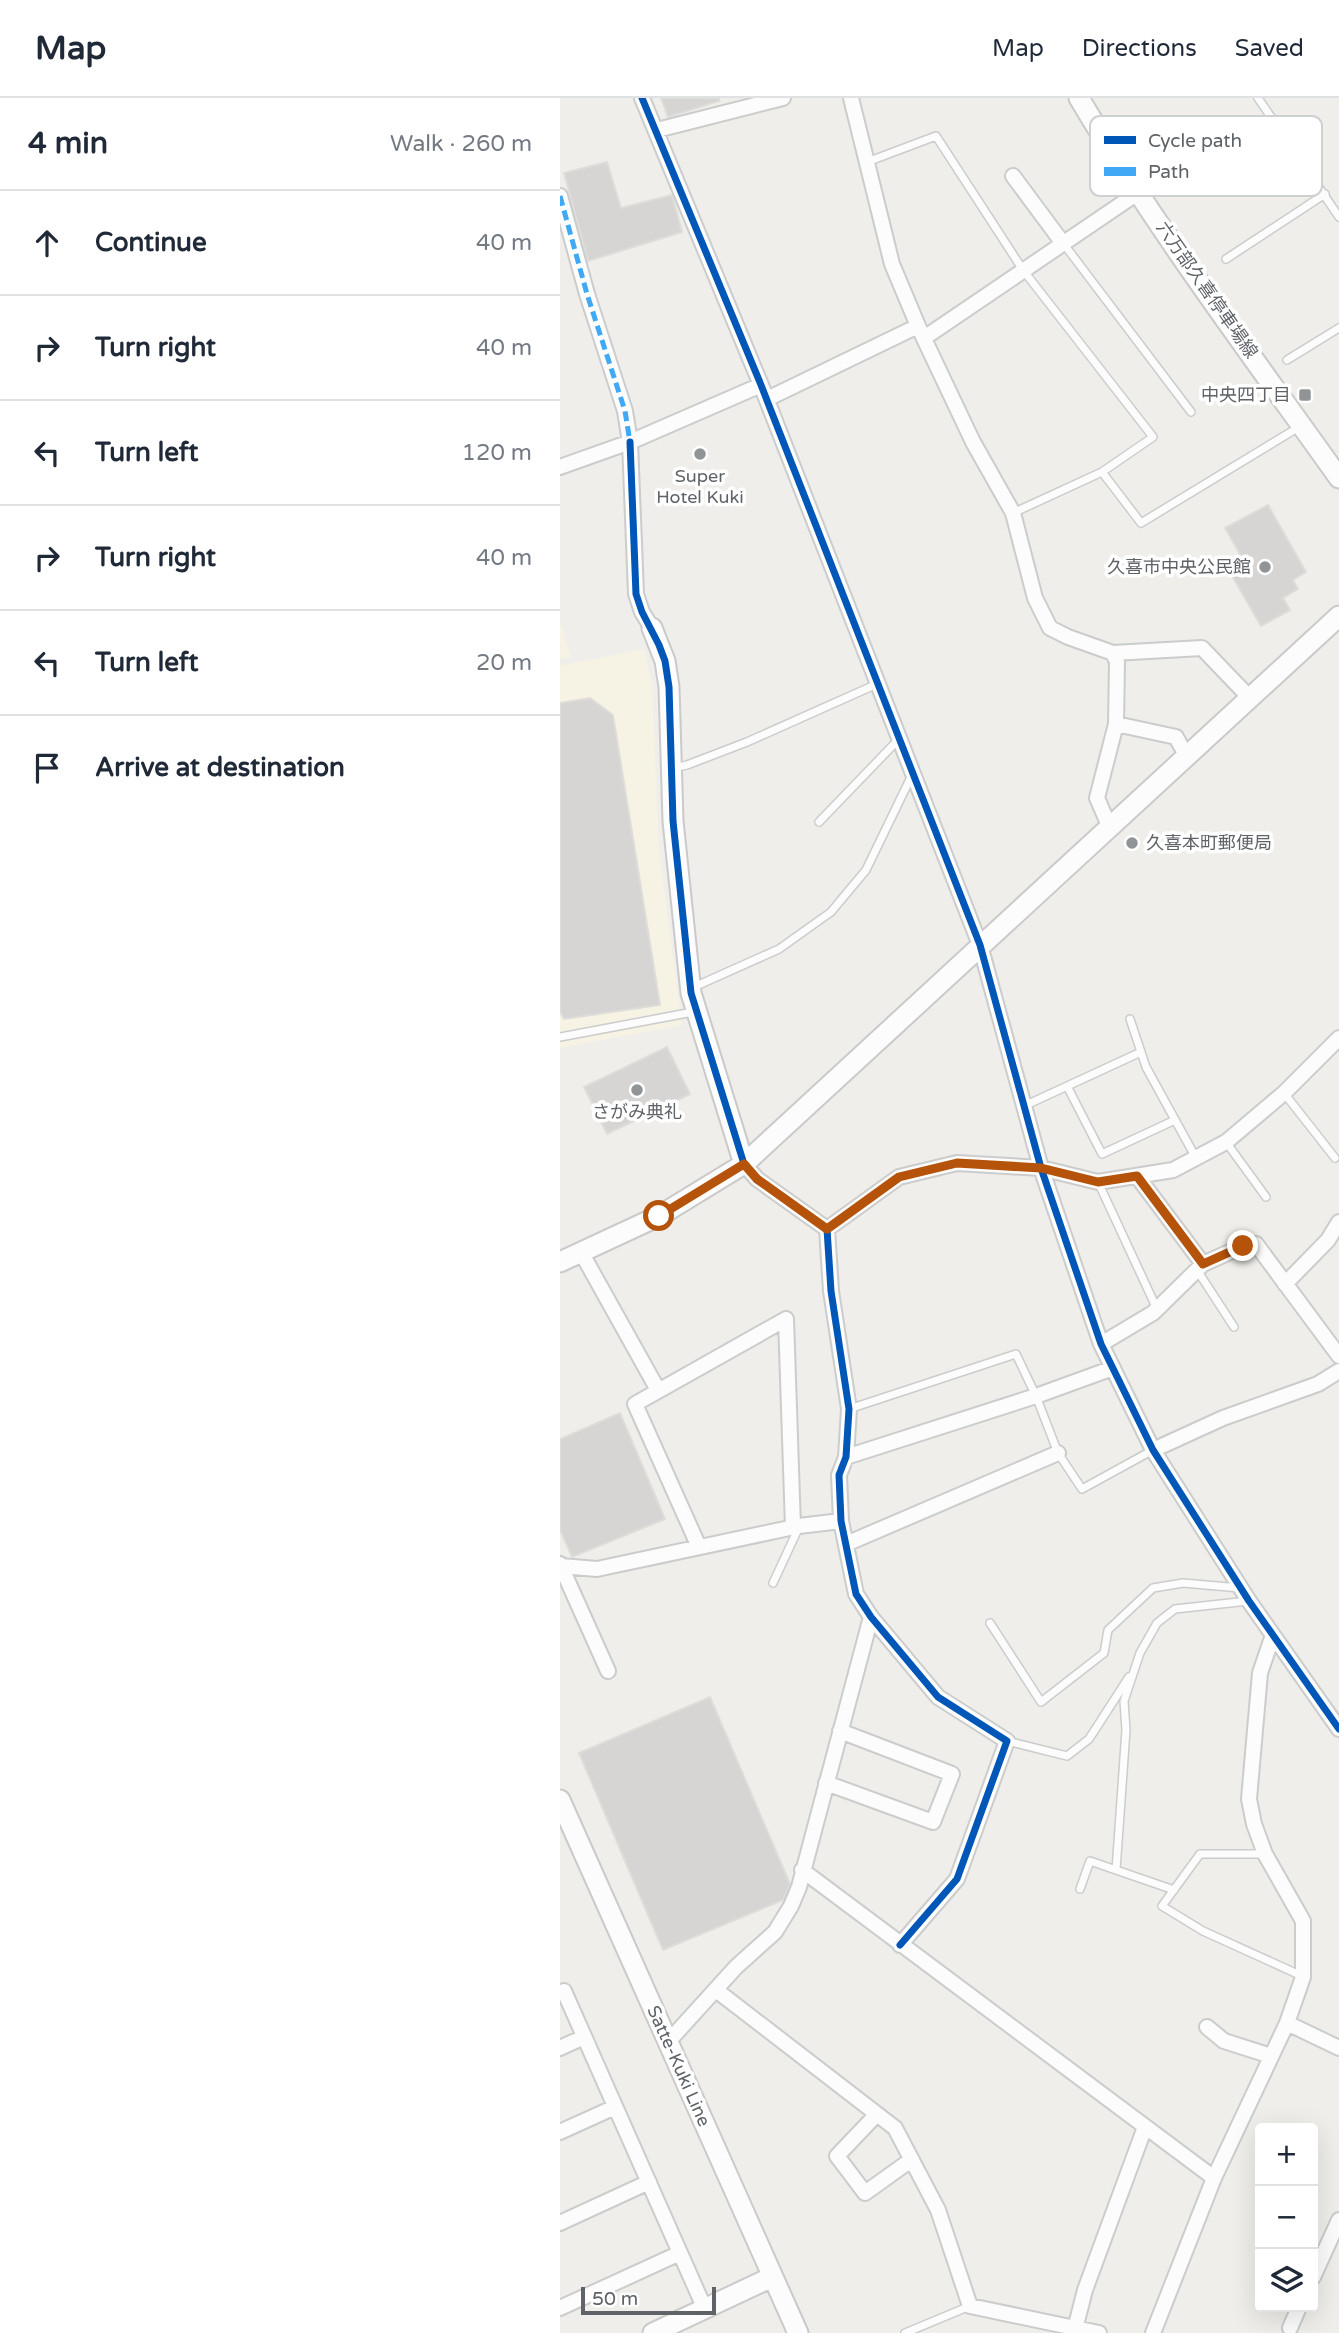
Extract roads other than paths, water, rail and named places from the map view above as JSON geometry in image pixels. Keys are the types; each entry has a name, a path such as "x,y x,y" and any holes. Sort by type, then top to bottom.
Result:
{"street":[{"path":"642,98 767,399 980,946 1041,1168 1101,1344 1153,1450 1245,1594 1339,1729"},
{"path":"657,130 783,98"},
{"path":"851,98 892,264 973,442 1013,513 1035,598 1050,628 1114,653 1202,648 1250,698"},
{"name":"六万部久喜停車場線","path":"1079,98 1090,116"},
{"path":"1013,176 1062,243"},
{"path":"560,196 587,294 625,411 630,442 636,594 665,662 669,687 673,821 691,988 744,1164 757,1179 827,1229"},
{"path":"767,399 921,332 1023,270 1133,196"},
{"name":"六万部久喜停車場線","path":"1142,196 1339,478"},
{"path":"560,467 630,442 761,385"},
{"path":"560,1262 659,1216 744,1164 1339,616"},
{"path":"1110,828 1097,798 1116,724 1117,662 1114,653"},
{"path":"1116,724 1176,737 1187,757"},
{"path":"827,1229 899,1177 957,1163 1041,1168 1098,1182 1174,1170 1226,1142 1284,1093 1339,1038"},
{"path":"1137,1176 1200,1267"},
{"path":"1285,1284 1328,1240 1339,1222"},
{"path":"827,1229 831,1291 849,1409 846,1457 839,1475 841,1521 856,1594 871,1617 938,1697 1007,1741 957,1879 900,1945"},
{"path":"1101,1344 1157,1309 1200,1267 1243,1246 1256,1244 1339,1356"},
{"path":"581,1252 658,1390"},
{"path":"699,1547 635,1404 786,1319 796,1526"},
{"path":"846,1457 1036,1396 1113,1368"},
{"path":"1153,1450 1223,1418 1318,1384 1339,1371"},
{"path":"846,1544 1058,1454"},
{"path":"561,1565 597,1569 796,1526 841,1521"},
{"path":"561,1565 608,1671"},
{"path":"668,2042 736,1967 775,1932 791,1906 799,1887 871,1617"},
{"path":"1153,2333 1214,2178 1287,2023 1303,1977 1303,1921 1265,1854 1254,1824 1249,1799 1261,1674 1273,1634"},
{"path":"826,1783 933,1822 952,1774 840,1731"},
{"name":"Satte-Kuki Line","path":"560,1800 798,2333"},
{"path":"802,1870 1214,2178"},
{"path":"716,1990 895,2128 938,2210 970,2306 1099,2333"},
{"path":"560,1993 564,1991 704,2308"},
{"path":"1287,2023 1339,2048"},
{"path":"1208,2027 1224,2041 1271,2056"},
{"path":"560,2048 584,2037"},
{"path":"560,2132 615,2107"},
{"path":"877,2114 837,2156 864,2193 911,2160"},
{"path":"1075,2329 1085,2290 1145,2127"},
{"path":"560,2223 649,2182"},
{"path":"1318,2266 1339,2220"},
{"path":"560,2308 680,2253"},
{"path":"653,2333 772,2277"},
{"path":"1296,2330 1298,2312"}],"lane":[{"path":"1258,98 1271,116"},
{"path":"867,162 936,136 1023,270 1153,437 1102,472 1013,513"},
{"path":"1322,190 1339,217"},
{"path":"1226,259 1325,194"},
{"path":"1062,243 1191,412"},
{"path":"1287,360 1339,328"},
{"path":"1102,472 1140,523 1302,426"},
{"path":"672,768 747,742 877,684"},
{"path":"819,822 899,739"},
{"path":"691,988 779,948 831,912 866,870 913,775"},
{"path":"560,1037 697,1011"},
{"path":"1130,1019 1146,1067 1196,1158"},
{"path":"1024,1106 1141,1052"},
{"path":"1067,1086 1102,1154 1175,1120"},
{"path":"1284,1093 1335,1158"},
{"path":"1226,1142 1266,1197"},
{"path":"1098,1182 1157,1309"},
{"path":"1200,1267 1234,1327"},
{"path":"849,1409 1016,1354 1036,1396 1058,1454 1082,1489 1153,1450"},
{"path":"773,1584 796,1526"},
{"path":"990,1623 1041,1702 1104,1653 1108,1630 1153,1588 1183,1583 1245,1594"},
{"path":"1116,1870 1126,1730 1124,1701 1140,1653 1157,1623 1175,1609 1245,1594"},
{"path":"1007,1741 1067,1756 1089,1739 1135,1668"},
{"path":"1265,1854 1200,1854 1162,1906 1203,1931 1303,1977"},
{"path":"1080,1889 1090,1861 1174,1890"},
{"path":"905,2333 970,2306"}],"place":[{"name":"中央四丁目","path":"1305,395"},
{"name":"Super Hotel Kuki","path":"700,454"},
{"name":"久喜市中央公民館","path":"1265,567"},
{"name":"久喜本町郵便局","path":"1132,843"},
{"name":"さがみ典礼","path":"637,1090"}]}
